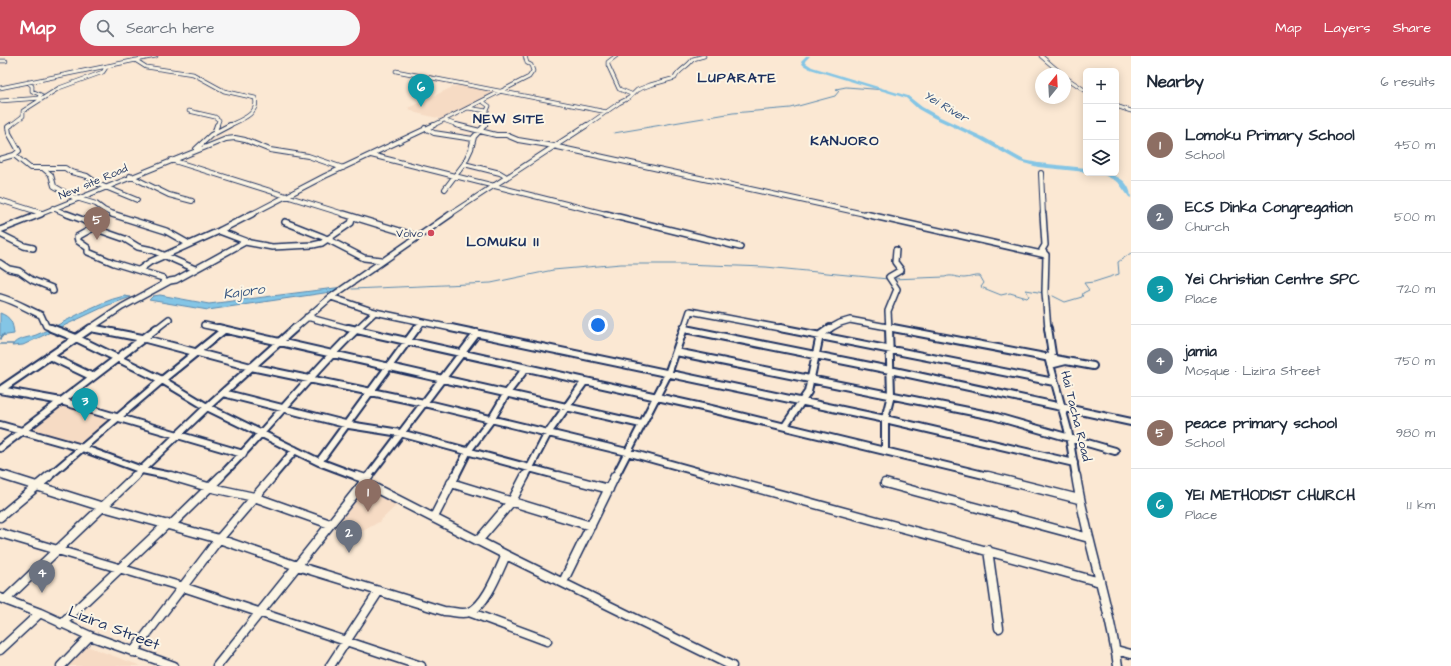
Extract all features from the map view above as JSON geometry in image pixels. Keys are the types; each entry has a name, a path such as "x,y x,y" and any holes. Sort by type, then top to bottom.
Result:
{"street":[{"path":"0,88 156,56"},
{"path":"139,270 150,262 219,231 285,196 446,119 482,101 485,98 502,92 529,77 532,69 531,65 527,63 524,56"},
{"path":"616,56 608,62 608,65 619,89 631,94"},
{"path":"3,599 58,551 223,392 331,297 381,260 493,184 607,112 620,100 629,98 631,94 648,86 675,78 676,73 690,65 693,59 704,56"},
{"path":"1041,56 1055,68"},
{"path":"135,60 146,67 194,74 224,91 255,98 257,101 257,107 250,115 215,131 193,152"},
{"path":"0,61 6,61"},
{"path":"0,159 14,155 19,151 8,133 8,127 23,116 22,111 59,88 103,72 107,66"},
{"path":"396,71 607,112"},
{"path":"1071,81 1083,89"},
{"path":"28,82 32,86 32,91 41,95 39,97 41,98"},
{"path":"0,101 41,98"},
{"path":"445,189 464,164 471,149 473,139 486,123 486,113 489,106 482,101"},
{"path":"1119,107 1131,111"},
{"path":"468,108 487,111"},
{"path":"189,111 215,117 220,120 215,131"},
{"path":"446,119 447,122 526,141 849,210 1046,255"},
{"path":"425,128 434,133 473,139"},
{"name":"New site Road","path":"0,230 130,176 226,139 240,138 270,150 308,156 343,168"},
{"path":"14,155 22,160 27,167 44,169 65,168 71,172 88,176 95,183 138,200"},
{"path":"371,155 493,184 582,208 740,247"},
{"path":"171,160 416,236"},
{"path":"464,164 505,176"},
{"path":"44,169 51,175 54,186 78,198 96,204 101,209 118,216 166,231 189,244"},
{"name":"Hai Tacha Road","path":"1041,173 1045,245 1042,250 1046,255 1044,272 1048,330 1052,354 1049,361 1070,438 1080,500 1116,650 1118,666"},
{"path":"130,176 169,194 192,201"},
{"path":"0,200 41,213"},
{"path":"53,208 125,239 138,247 152,250 195,269"},
{"path":"219,231 263,246 275,247 290,245 313,245 327,240 351,223 352,217"},
{"path":"285,222 364,258 381,260"},
{"path":"95,227 77,237 78,241 88,248 88,252 114,263 163,278 164,280 162,285"},
{"path":"0,234 24,246 33,248"},
{"path":"0,390 122,306 170,280 176,280 248,242"},
{"path":"885,449 885,419 891,395 888,311 897,289 895,284 888,277 901,270 895,262 896,250"},
{"path":"0,262 9,269 19,272 32,280 52,288 52,291"},
{"path":"0,297 12,300 24,308 41,315 46,326 76,338 162,380 207,407 319,462 364,480 434,516 478,541 732,666"},
{"path":"331,297 375,312 885,419 1074,463"},
{"path":"563,582 641,424 657,398 668,374 685,329 690,311 890,348 1054,382"},
{"path":"61,624 119,568 244,454 332,353 375,312"},
{"path":"307,317 355,331 885,449 1080,500"},
{"path":"0,448 142,338 169,319"},
{"path":"785,426 808,392 814,355 820,335 837,324 850,320 998,349 1049,361 1066,361 1093,366"},
{"path":"319,462 349,425 422,322"},
{"path":"204,325 641,424"},
{"path":"90,328 142,338 251,367 371,392 627,452 1100,582"},
{"path":"685,329 890,370 1131,422"},
{"path":"0,517 162,380 224,330"},
{"path":"217,666 424,404 477,333"},
{"path":"676,352 993,416 1115,451"},
{"path":"49,356 93,377"},
{"path":"434,516 468,452 491,420 507,393 526,368"},
{"path":"478,541 512,501 548,433 585,381"},
{"path":"0,390 61,401 244,454"},
{"path":"223,392 349,425 400,433 609,489"},
{"path":"0,425 82,448 142,470 254,497 330,524"},
{"path":"133,652 219,539 295,450"},
{"path":"0,474 103,507 219,539 297,566 444,611 469,612 547,641"},
{"path":"451,483 591,526"},
{"path":"885,483 1089,538"},
{"path":"0,533 183,587 421,666"},
{"path":"988,550 999,628"},
{"path":"469,612 477,607 483,598 506,555"},
{"path":"330,666 379,591"},
{"name":"Lizira Street","path":"3,599 40,613 61,624 90,636 174,666"},
{"path":"0,650 40,613"},
{"path":"61,666 90,636"},
{"path":"1116,650 1131,654"}],"shaded area":[{"path":"457,85 498,92 484,97 463,110 442,119 416,113 408,108"},
{"path":"63,403 113,419 79,446 26,431"},
{"path":"366,487 399,503 379,522 363,531 340,521"},
{"path":"84,645 141,666 63,666"}],"water":[{"path":"343,287 338,291 208,310 149,300 153,296 160,295 209,304"},
{"path":"124,296 131,297 106,306 23,345 12,346 16,341 36,335 101,303"},
{"path":"0,313 7,316 11,321 14,334 0,336"}],"waterway":[{"name":"Yei River","path":"808,56 803,61 804,64 811,68 907,97 920,108 936,117 981,138 1022,161 1038,165 1083,170"},
{"path":"614,133 733,113 791,108 835,96 839,91 836,89 846,87 886,90"},
{"name":"Yei River","path":"1113,176 1126,187 1131,196"},
{"path":"1053,296 1065,302 1082,297 1083,293 1089,290 1084,283 1094,282 1119,274 1118,262 1131,253"},
{"path":"352,289 491,283 553,270 621,264 682,264 766,267 888,279"},
{"path":"892,279 950,276 964,278 980,276 984,283 981,287 1001,295 1010,293 1027,298 1029,296 1026,290 1044,293"},
{"name":"Kajoro","path":"0,339 4,334"},
{"name":"Kajoro","path":"0,344 13,344"}],"place":[{"name":"YEI METHODIST CHURCH","path":"421,107"},
{"name":"Volvo","path":"431,233"},
{"name":"peace primary school","path":"97,240"},
{"name":"Yei Christian Centre SPC","path":"85,421"},
{"name":"Lomoku Primary School","path":"368,512"},
{"name":"ECS Dinka Congregation","path":"349,553"},
{"name":"jamia","path":"42,593"}],"district":[{"name":"LUPARATE","path":"737,78"},
{"name":"NEW SITE","path":"509,119"},
{"name":"KANJORO","path":"845,141"},
{"name":"LOMUKU II","path":"503,242"}]}
